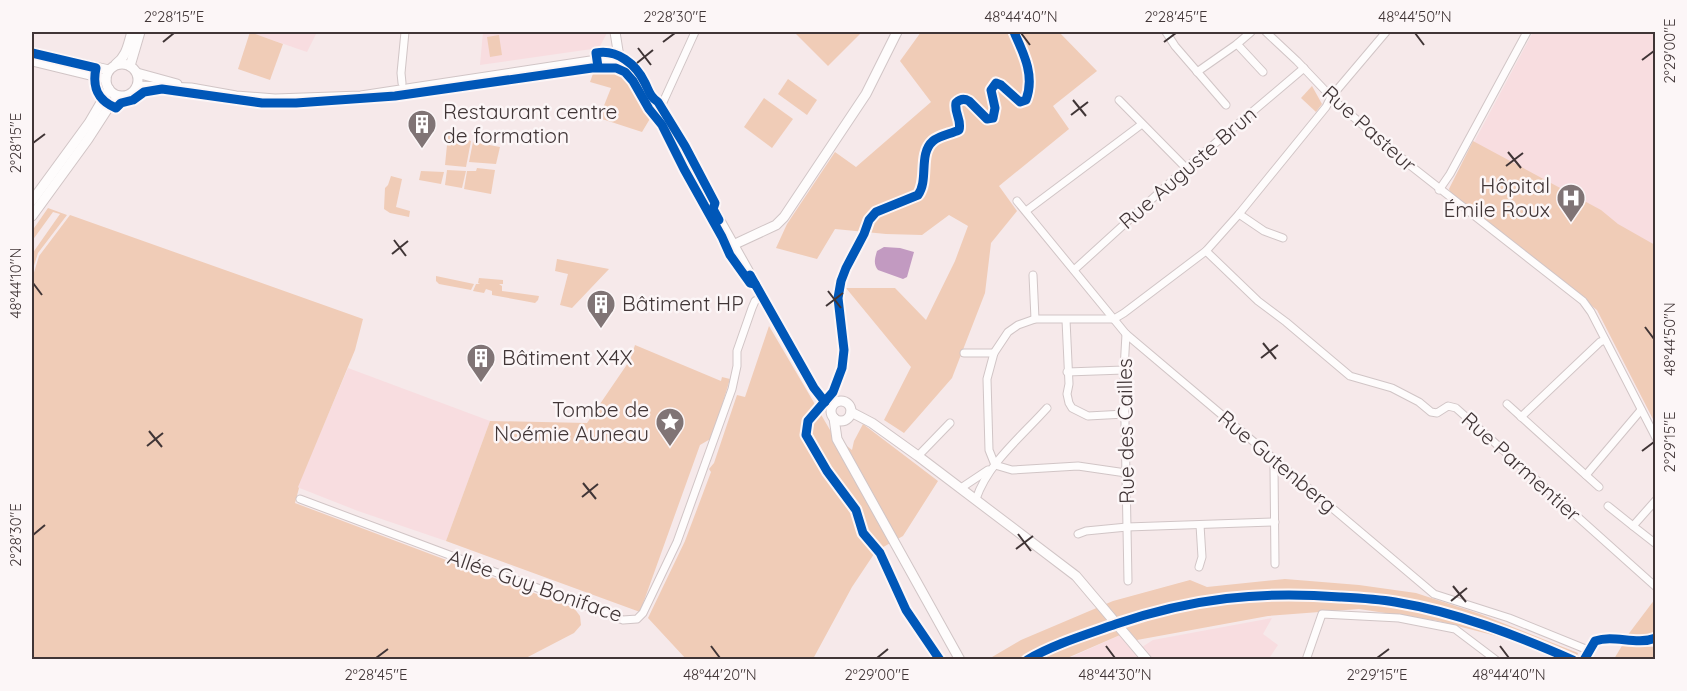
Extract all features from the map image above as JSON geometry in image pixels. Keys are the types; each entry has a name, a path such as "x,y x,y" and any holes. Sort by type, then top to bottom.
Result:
{"main road":[{"path":"32,201 89,123 109,89 110,71 123,59 132,32"},
{"path":"32,216 110,105 119,96 132,93 137,86 134,69 140,32"},
{"path":"615,32 618,60"},
{"path":"733,245 776,225 784,217 866,94 897,32"},
{"path":"32,53 110,71"},
{"path":"329,97 402,83 596,56 618,60 637,76 651,98 814,388 825,402 832,406"},
{"path":"32,60 110,71 134,69 191,88"},
{"path":"137,86 191,88 236,96 275,99 361,96 597,60 618,60"},
{"path":"109,89 119,96"},
{"path":"851,412 848,418 839,419 831,412 836,402 843,401 848,404 851,412 872,423 918,456 1076,576 1147,660"},
{"path":"839,419 837,439 960,660"}],"street":[{"path":"402,83 405,32"},
{"path":"659,111 695,32"},
{"path":"1166,32 1175,46 1226,105"},
{"path":"1197,72 1251,32"},
{"name":"Rue Pasteur","path":"1268,32 1331,97 1439,190 1582,301 1591,312 1656,438"},
{"path":"994,465 989,450 987,379 994,353 1012,328 1035,319 1114,319 1206,251 1239,214 1326,107 1331,97 1386,32"},
{"path":"1439,190 1450,174 1527,32"},
{"path":"1237,44 1263,72"},
{"name":"Rue Auguste Brun","path":"1074,270 1186,168 1304,68"},
{"path":"1119,100 1186,168"},
{"path":"1026,211 1142,124"},
{"name":"Rue Gutenberg","path":"1017,201 1126,334 1434,594 1509,618 1588,650"},
{"path":"1239,214 1264,231 1283,238"},
{"name":"Rue Parmentier","path":"1206,251 1258,301 1350,376 1392,388 1419,402 1431,412 1437,413 1448,406 1456,408 1656,587"},
{"path":"1033,275 1035,319"},
{"name":"Allée Guy Boniface","path":"300,499 623,620 637,619 643,613 676,542 732,388 737,351 752,308 755,301 762,297"},
{"path":"1066,320 1069,384 1067,394 1072,408 1088,416 1125,414"},
{"name":"Rue des Cailles","path":"1126,334 1124,370 1128,581"},
{"path":"1521,417 1600,342 1605,340"},
{"path":"964,353 994,353"},
{"path":"1067,372 1124,370"},
{"path":"1507,404 1599,487"},
{"path":"976,499 981,483 994,465 1047,408"},
{"path":"1586,475 1641,410"},
{"path":"918,456 950,423"},
{"path":"1275,564 1274,468 1278,462"},
{"path":"994,465 1012,470 1078,466 1126,473"},
{"path":"961,488 994,465"},
{"path":"1633,526 1656,500"},
{"path":"1608,506 1656,544"},
{"path":"1078,534 1086,531 1127,527 1275,522"},
{"path":"1198,567 1202,556 1200,525"},
{"path":"1306,660 1322,614 1399,618 1455,629 1496,660"},
{"path":"1584,660 1595,641 1606,637 1645,642 1656,638"}],"shaded area":[{"path":"249,32 317,32 307,52"},
{"path":"250,32 283,44 270,80 238,69"},
{"path":"483,32 607,33 599,48 480,65"},
{"path":"794,32 862,32 828,66"},
{"path":"921,32 1059,32 1097,71 1053,106 1069,129 999,186 1017,211 991,243 985,293 952,378 904,433 884,420 911,367 846,288 895,288 926,320 955,261 968,226 949,215 922,235 835,229 817,259 776,248 787,224 835,152 856,167 931,102 900,61"},
{"name":"Hôpital Émile Roux","path":"1533,32 1655,32 1655,423 1597,310 1449,189"},
{"path":"499,35 502,55 490,57 487,37"},
{"path":"610,69 631,81 644,102 651,117 642,132 599,118 611,88 590,82 594,71"},
{"path":"788,79 817,100 807,115 778,94"},
{"path":"1312,86 1322,104 1316,112 1301,98"},
{"path":"764,98 793,119 772,148 744,127"},
{"path":"448,135 471,141 466,167 445,165"},
{"path":"1473,141 1601,210 1618,224 1655,245 1655,423 1597,310 1452,196 1449,189"},
{"path":"473,142 500,147 496,164 469,162"},
{"path":"477,168 495,170 491,194 464,189 467,171 476,171"},
{"path":"447,170 466,171 462,188 445,185"},
{"path":"421,171 444,172 441,184 419,180"},
{"path":"391,176 402,179 396,207 410,211 409,217 390,213 384,209 385,188"},
{"path":"48,208 67,215 38,253 32,272 32,254 60,214 53,212 32,241 32,231"},
{"path":"70,215 363,319 355,350 298,487 295,503 574,608 580,616 581,625 574,633 524,659 32,659 32,279 39,256"},
{"path":"884,247 914,252 907,277 903,279 876,268 877,251"},
{"path":"557,259 609,269 572,308 560,305 568,274 555,271"},
{"path":"436,276 474,284 471,290 439,284"},
{"path":"479,278 503,280 503,284 499,284 502,286 502,291 539,296 538,300 535,303 492,295 492,291 486,289 484,293 473,291 476,284 480,284 478,283"},
{"path":"769,326 833,435 852,450 863,424 938,481 903,536 876,551 852,587 813,659 686,659 648,618 685,541 737,395 745,397"},
{"path":"635,345 721,381 722,377 730,379 712,438 700,445 640,612 446,541 490,421 587,423 630,360"},
{"path":"348,368 490,421 446,541 297,487"},
{"path":"1285,579 1359,585 1416,593 1480,614 1578,653 1576,659 1556,659 1512,640 1438,621 1359,609 1268,616 1126,642 1120,635 1065,659 987,660 1021,640 1113,601 1190,580 1207,587"},
{"path":"1655,599 1655,631 1642,638 1627,636"},
{"path":"1272,618 1263,634 1278,645 1268,660 1153,659 1142,647 1153,640"},
{"path":"1120,635 1142,660 1065,660"},
{"path":"1623,644 1654,647 1655,659 1614,659"}],"cycle path":[{"path":"940,660 906,610 880,553 863,533 856,510 827,471 806,435 808,421 833,392 842,368 844,350 838,298 841,281 869,220 876,212 918,195 923,182 928,146 936,139 959,130 956,103 964,99 969,101 987,119 993,118 995,108 991,90 996,83 1020,102 1026,100 1029,74 1025,57 1014,32"},
{"path":"32,53 96,68 97,92 104,101 116,108 121,103 133,100 144,92 162,89 262,103 296,103 395,96 592,68 616,68 625,72 633,81 649,109 662,125 730,255 750,283 755,284"},
{"path":"598,67 596,53 611,53 625,59 641,76 651,96 658,102 685,146 715,203 713,209 719,220"},
{"path":"750,275 814,388 825,402"},
{"path":"1027,660 1081,636 1144,615 1226,598 1282,595 1368,599 1418,606 1486,625 1573,660"},
{"path":"1584,660 1595,641 1603,639 1640,641 1656,638"}],"place":[{"name":"Restaurant centre de formation","path":"422,150"},
{"name":"Hôpital Émile Roux","path":"1571,224"},
{"name":"Bâtiment HP","path":"601,330"},
{"name":"Bâtiment X4X","path":"481,384"},
{"name":"Tombe de Noémie Auneau","path":"670,448"}]}
